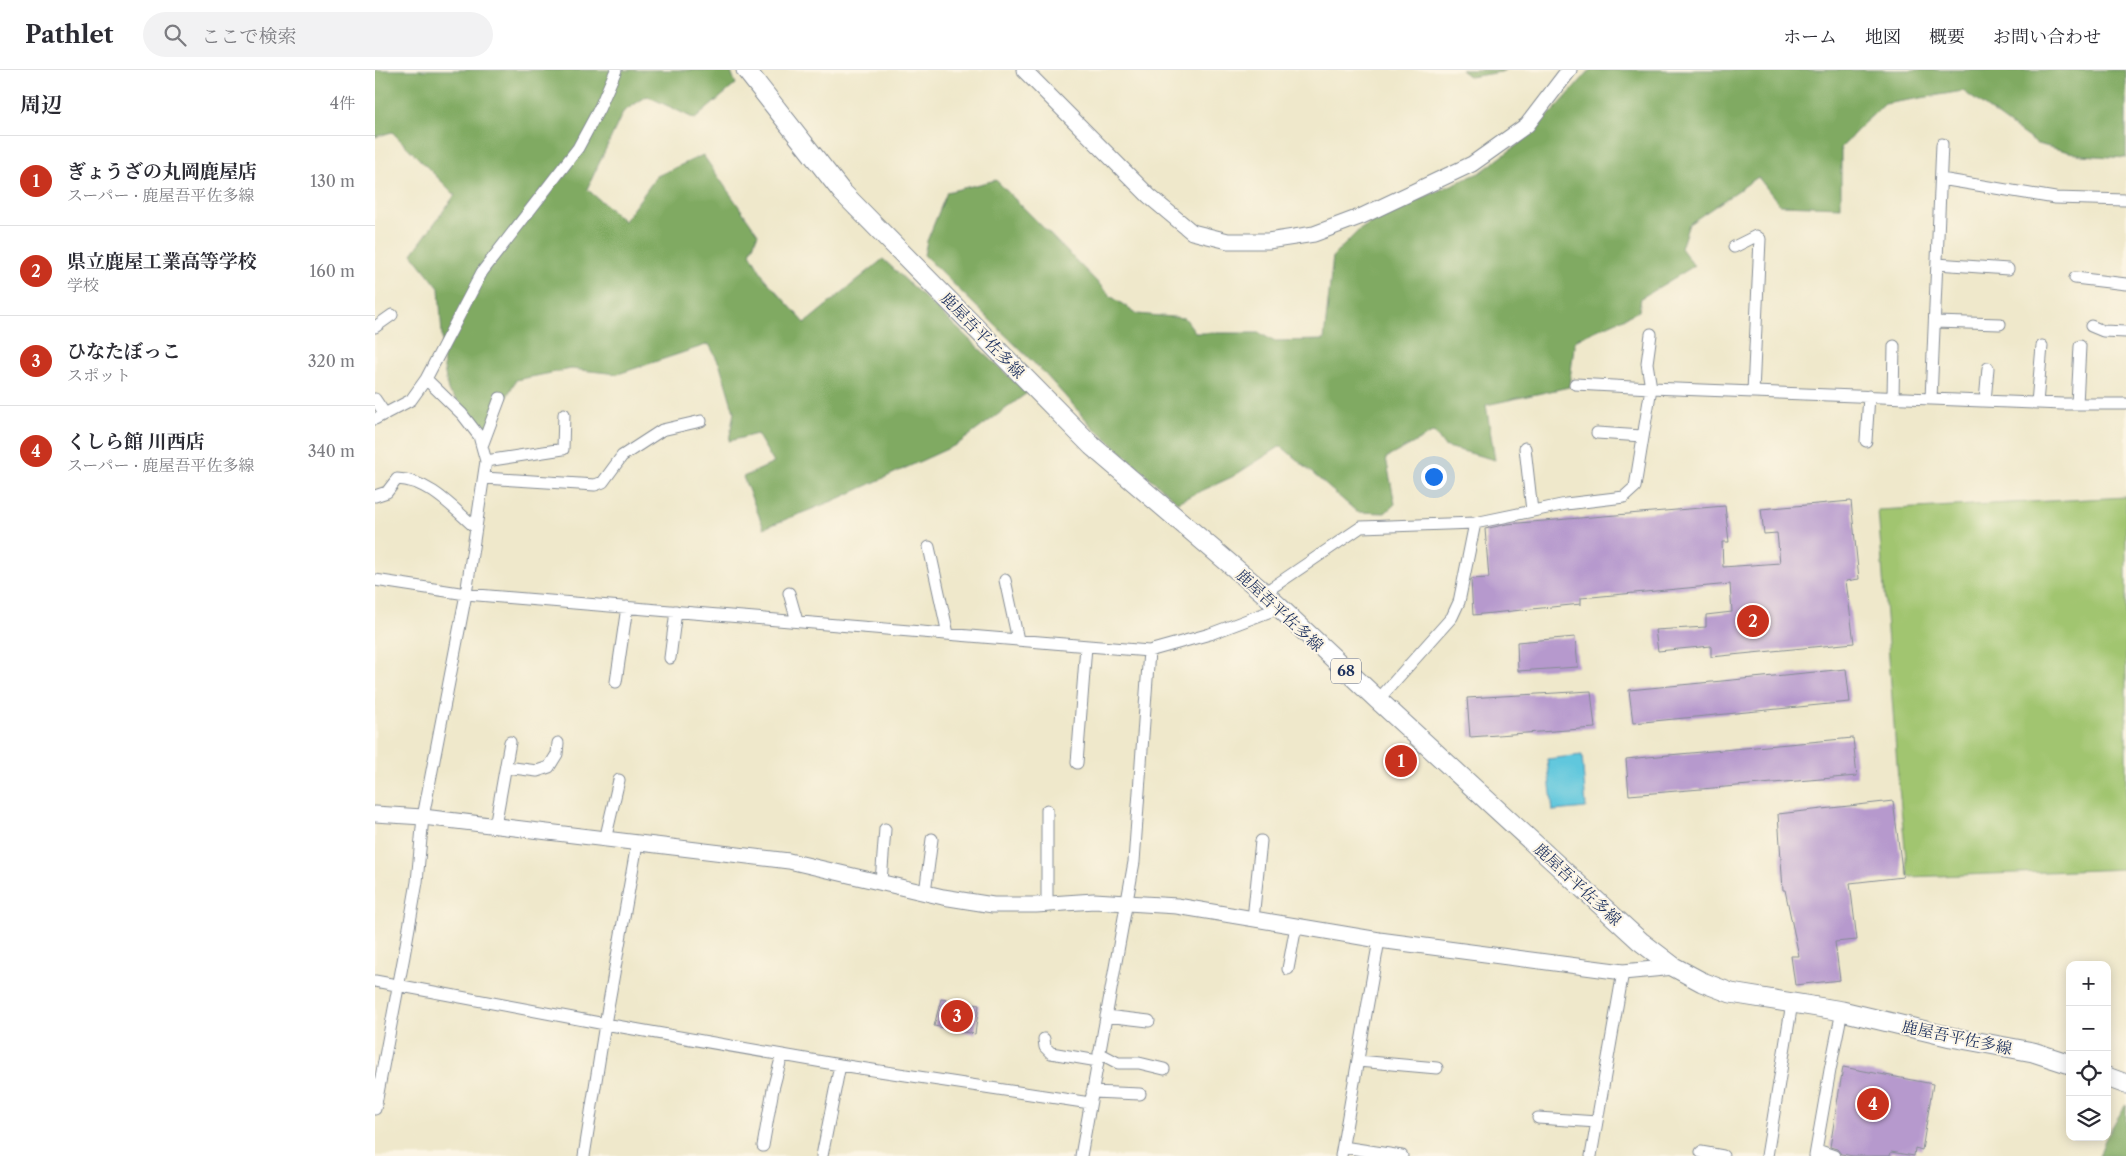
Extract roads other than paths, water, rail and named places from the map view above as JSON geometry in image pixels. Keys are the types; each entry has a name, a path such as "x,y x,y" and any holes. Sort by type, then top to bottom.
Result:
{"main road":[{"name":"鹿屋吾平佐多線","path":"746,70 842,192 1036,390 1051,402 1092,446 1264,593 1640,941 1674,966 1702,982 1731,992 1843,1011 1951,1037 2033,1052 2066,1063"},
{"path":"2111,1078 2126,1084"}],"street":[{"path":"375,400 380,416 411,400 426,379 483,272 578,148 599,109 616,70"},
{"path":"1025,70 1156,202 1192,232 1228,241 1268,240 1314,234 1362,216 1472,164 1527,125 1569,70"},
{"path":"1931,399 1942,144"},
{"path":"1941,179 2055,198 2126,200"},
{"path":"1734,247 1756,236 1760,239 1753,392"},
{"path":"1937,264 2008,269"},
{"path":"2075,278 2126,284"},
{"path":"375,327 391,315"},
{"path":"1935,322 2000,324"},
{"path":"2091,326 2103,331 2126,332"},
{"path":"1264,593 1361,527 1475,523 1624,496 1635,487 1651,388 1647,363 1651,334"},
{"path":"1893,397 1894,346"},
{"path":"2037,403 2041,346"},
{"path":"2077,404 2080,346"},
{"path":"1985,401 1988,368"},
{"path":"375,1109 417,882 423,817 466,594 486,461 479,436 462,414 426,379"},
{"path":"1575,384 2037,403 2126,404"},
{"path":"1867,441 1869,396"},
{"path":"482,446 500,398"},
{"path":"486,461 563,449 565,414"},
{"path":"483,478 595,485 603,482 623,456 662,430 701,420"},
{"path":"1597,433 1642,436"},
{"path":"1525,448 1533,511"},
{"path":"375,496 387,492 397,479 407,479 427,487 476,528"},
{"path":"1378,700 1452,617 1459,602 1475,523"},
{"path":"929,546 948,634"},
{"path":"375,580 466,594 1149,651 1210,634 1279,608"},
{"path":"1005,580 1018,640"},
{"path":"789,593 797,621"},
{"path":"616,682 627,607"},
{"path":"670,658 676,611"},
{"path":"1077,763 1087,646"},
{"path":"1081,1156 1134,862 1149,651"},
{"path":"495,826 510,742"},
{"path":"506,767 537,771 549,767 557,754 558,743"},
{"path":"605,840 619,780"},
{"path":"1047,810 1047,904"},
{"path":"375,814 423,817 789,861 925,893 993,905 1094,901 1177,906 1379,940 1623,972 1674,966"},
{"path":"881,882 885,829"},
{"path":"925,893 932,839"},
{"path":"1253,919 1261,841"},
{"path":"584,1156 637,844"},
{"path":"1288,969 1296,926"},
{"path":"1379,940 1342,1151 1402,1156"},
{"path":"1591,1156 1623,972"},
{"path":"375,980 605,1024 840,1065 1091,1098 1140,1094"},
{"path":"1767,1156 1792,1003"},
{"path":"1834,1156 1816,1153 1829,1070 1843,1011"},
{"path":"1106,1016 1149,1021"},
{"path":"1044,1039 1045,1048 1051,1053 1099,1057 1118,1063 1139,1063 1164,1068"},
{"path":"763,1146 773,1089 782,1055"},
{"path":"1358,1061 1437,1068"},
{"path":"822,1156 840,1065"},
{"path":"1538,1118 1597,1122"},
{"path":"1701,1152 1723,1156"}],"water":[{"path":"1582,755 1586,808 1553,811 1547,759"}],"place":[{"name":"県立鹿屋工業高等学校","path":"1753,621"},
{"name":"ぎょうざの丸岡鹿屋店","path":"1401,761"},
{"name":"ひなたぼっこ","path":"957,1016"},
{"name":"くしら館 川西店","path":"1873,1104"}]}
